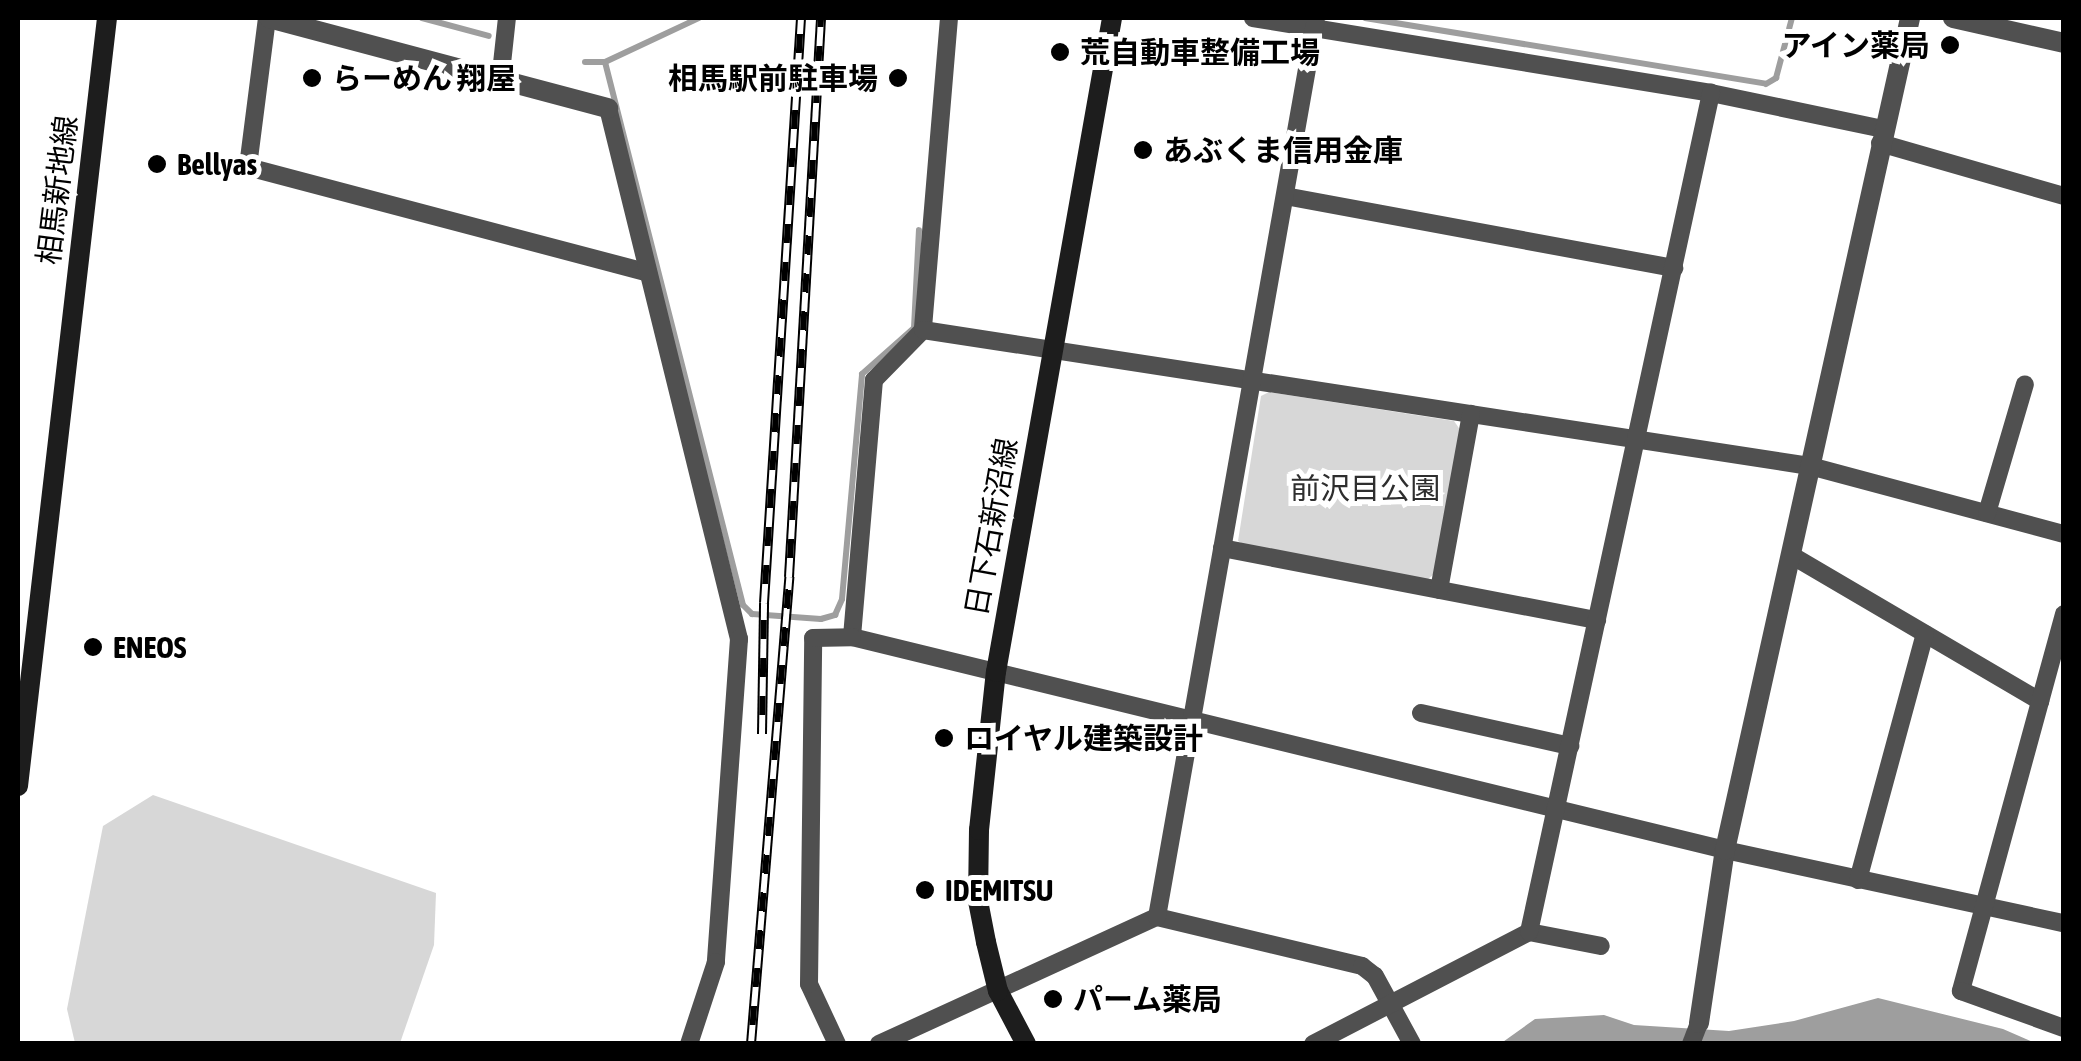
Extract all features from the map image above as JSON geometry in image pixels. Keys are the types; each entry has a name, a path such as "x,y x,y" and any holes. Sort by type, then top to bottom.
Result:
{"main road":[{"name":"相馬新地線","path":"18,786 107,18"},
{"name":"日下石新沼線","path":"1026,1044 998,991 978,902 979,830 996,672 1112,18"}],"street":[{"path":"648,273 248,166 268,18 608,108 739,639 716,962 689,1044"},
{"path":"500,82 508,18"},
{"path":"852,638 874,380 923,330 949,18"},
{"path":"1253,18 1315,22 1712,93 1882,136 2064,196"},
{"path":"1691,1044 1699,1023 1725,850 1910,18"},
{"path":"1953,18 2064,42"},
{"path":"1156,917 1315,22"},
{"path":"1529,932 1712,93"},
{"path":"1284,196 1674,268"},
{"path":"923,330 1810,466 2064,534"},
{"path":"1987,513 2024,384"},
{"path":"1439,590 1470,414"},
{"path":"1222,548 1597,620"},
{"path":"1790,555 2040,701"},
{"path":"2064,614 1961,991 2064,1028"},
{"path":"1858,880 1925,634"},
{"path":"836,1044 810,984 812,638 852,638 1557,806 1725,850 2064,923"},
{"path":"1420,713 1570,746"},
{"path":"878,1044 1156,917 1362,966 1374,976 1412,1044"},
{"path":"1314,1044 1529,932 1601,946"}],"green space":[{"name":"前沢目公園","path":"1269,392 1454,421 1461,431 1434,574 1427,580 1246,546 1238,541 1261,396"},
{"path":"153,795 436,893 434,945 400,1043 75,1043 67,1009 103,826"}],"shaded area":[{"path":"1878,998 2003,1029 2035,1043 1500,1044 1535,1019 1604,1015 1634,1025 1729,1031 1794,1021"}],"waterway":[{"path":"422,18 489,36"},
{"path":"585,62 605,62 699,18"},
{"path":"1365,18 1766,84 1776,78 1792,18"},
{"path":"605,62 743,605 752,614 821,619 835,615 842,599 862,374 914,328 919,230"}],"railway":[{"path":"762,734 764,603 801,18"},
{"path":"751,1044 789,577 821,18"}],"place":[{"name":"アイン薬局","path":"1950,45"},
{"name":"荒自動車整備工場","path":"1060,52"},
{"name":"らーめん 翔屋","path":"312,78"},
{"name":"相馬駅前駐車場","path":"898,78"},
{"name":"あぶくま信用金庫","path":"1143,150"},
{"name":"Bellyas","path":"157,164"},
{"name":"ENEOS","path":"93,647"},
{"name":"ロイヤル建築設計","path":"944,738"},
{"name":"IDEMITSU","path":"925,890"},
{"name":"パーム薬局","path":"1053,999"}]}
